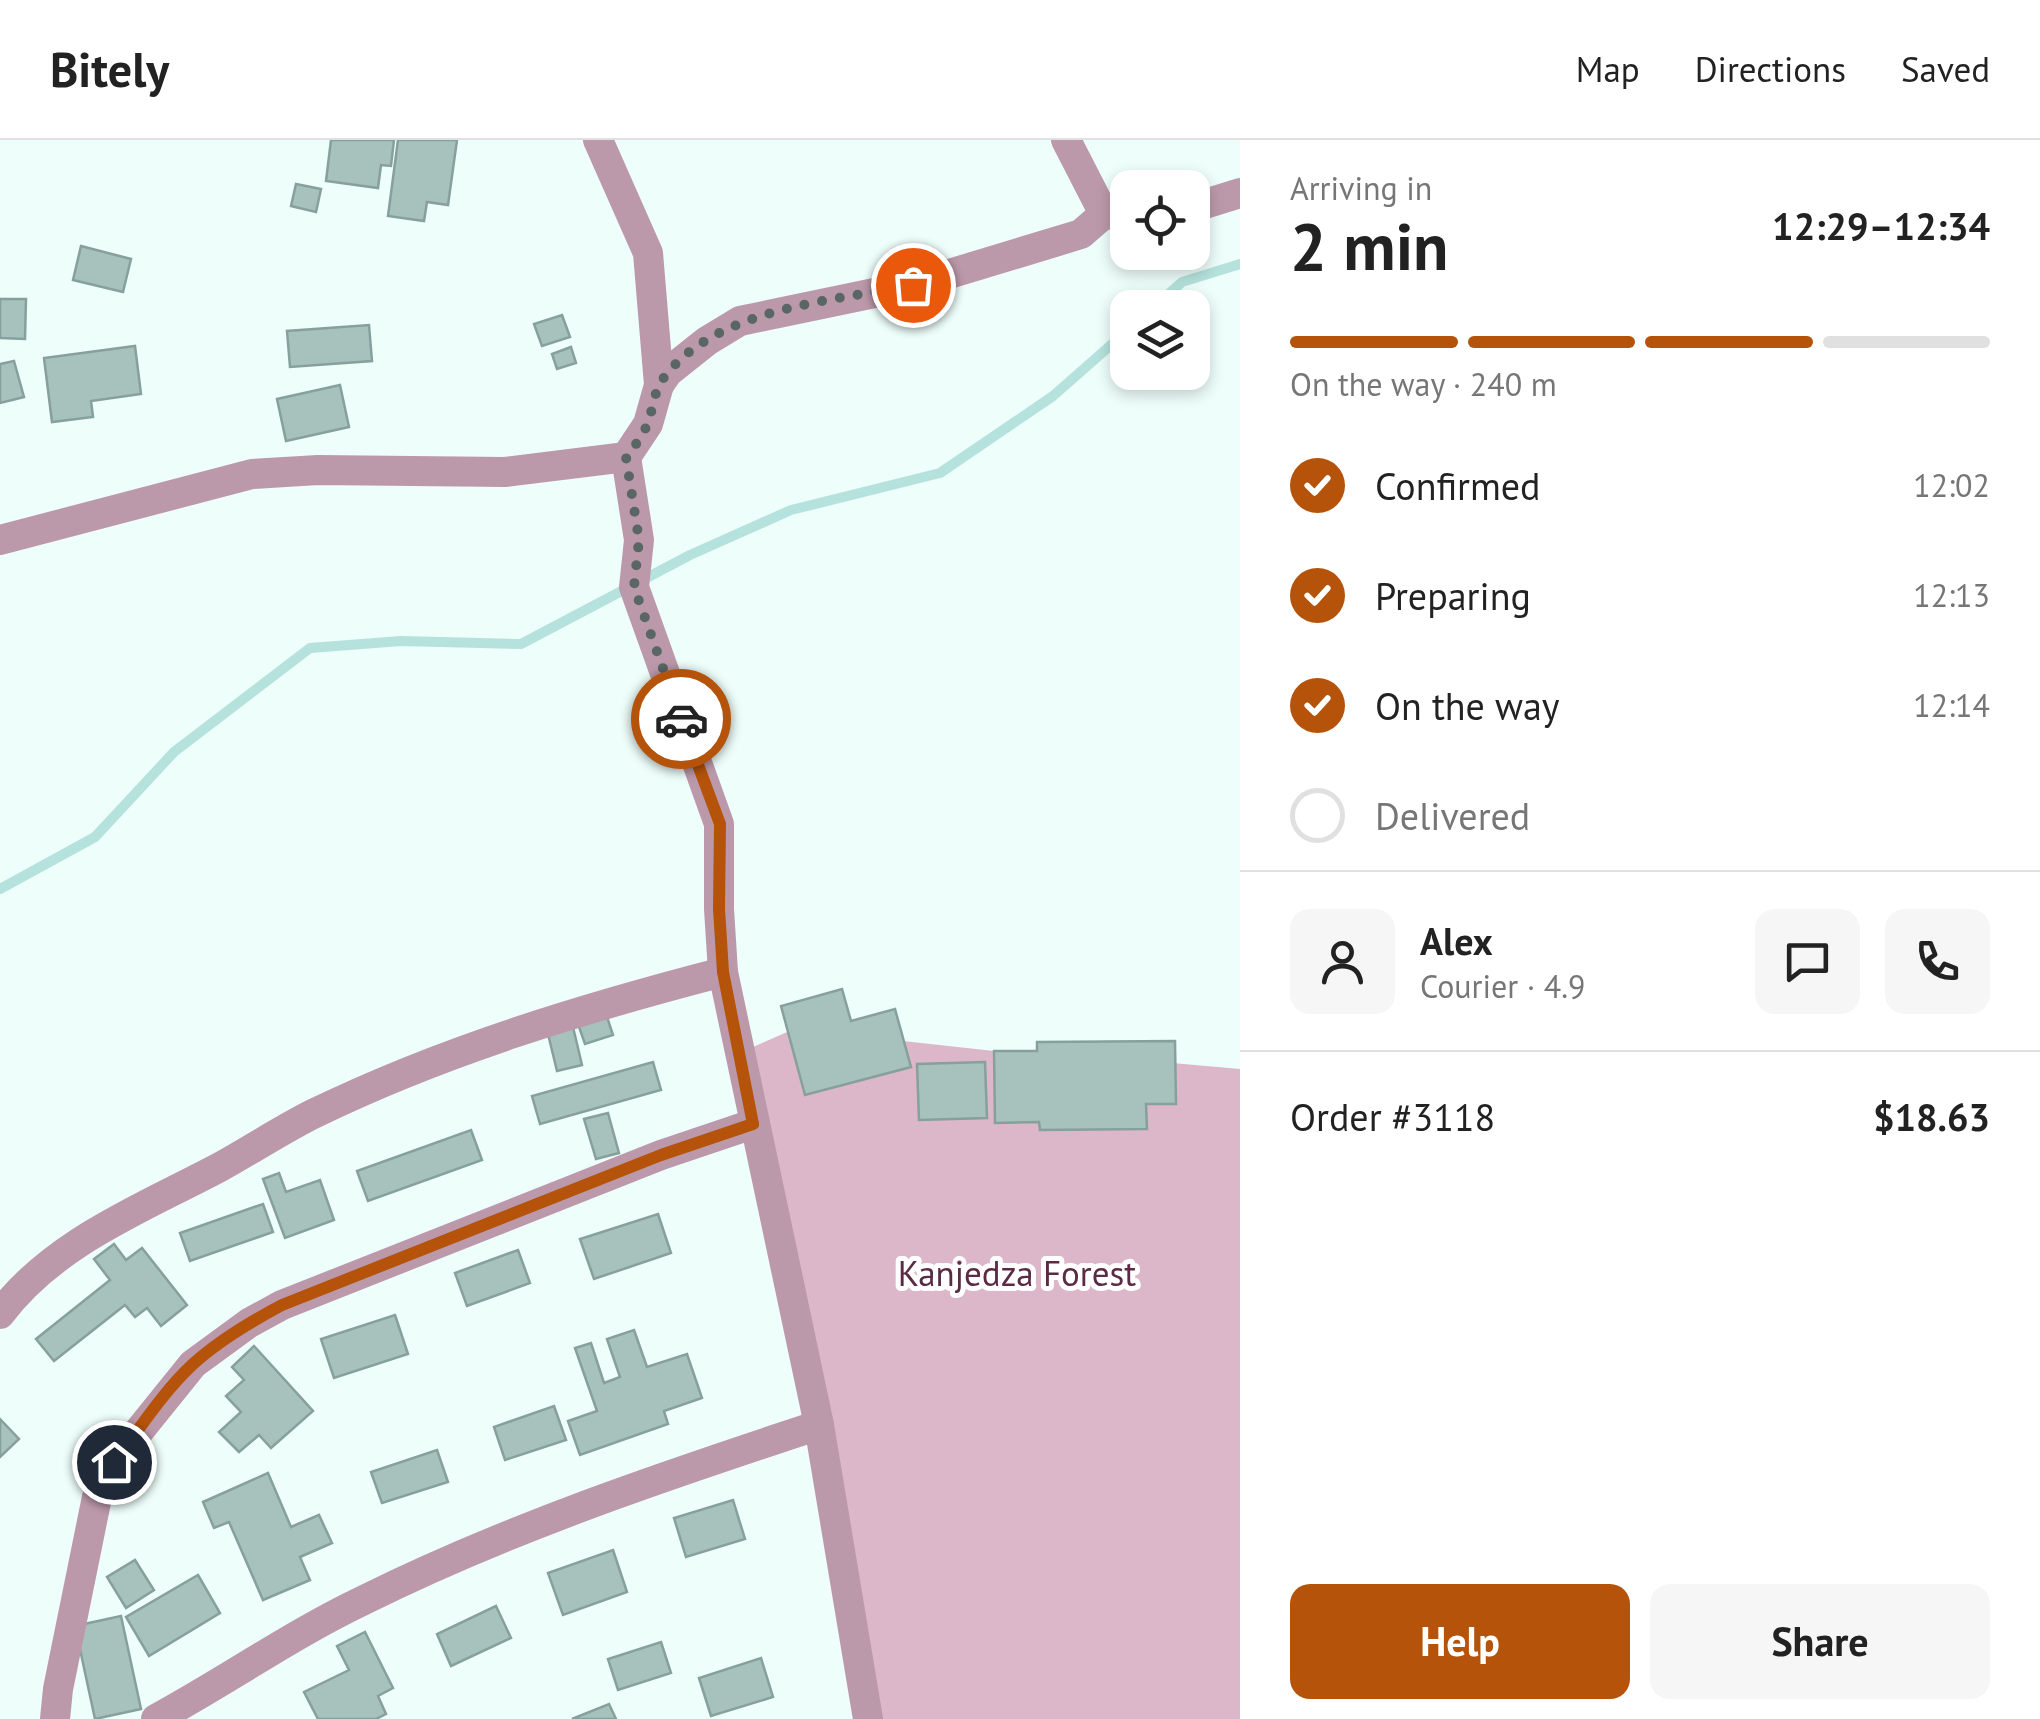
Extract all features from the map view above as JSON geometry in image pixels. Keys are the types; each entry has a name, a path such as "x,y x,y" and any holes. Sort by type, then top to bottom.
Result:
{"street":[{"path":"598,140 648,253 659,384"},
{"path":"1066,140 1110,207"},
{"path":"1210,202 1240,193"},
{"path":"868,1719 819,1426 723,972 720,824 634,587 639,540 626,457 646,428 659,384 668,372 707,340 740,321 913,285 1081,234 1110,219"},
{"path":"0,540 252,474 318,470 505,472 626,457"},
{"path":"0,1314 28,1282 83,1240 312,1114 474,1049 599,1006 723,972"},
{"path":"55,1719 97,1497 114,1462 193,1364 248,1323 282,1305 661,1155 753,1124"},
{"path":"156,1719 360,1602 508,1536 632,1487 819,1426"}],"green space":[{"name":"Kanjedza Forest","path":"794,1029 994,1051 1037,1051 1240,1069 1240,1719 881,1719 746,1050"}],"building":[{"path":"331,140 394,140 391,166 381,165 378,188 326,181"},
{"path":"398,140 457,140 448,205 427,202 424,221 388,216"},
{"path":"296,184 321,189 316,212 291,206"},
{"path":"81,246 131,259 123,292 73,280"},
{"path":"0,299 26,299 25,339 0,338"},
{"path":"562,315 570,337 542,346 534,324"},
{"path":"369,325 372,361 290,367 287,331"},
{"path":"135,346 141,394 91,401 93,417 52,422 44,358"},
{"path":"571,347 576,363 557,369 552,354"},
{"path":"14,361 24,397 0,403 0,364"},
{"path":"340,385 349,427 286,441 277,399"},
{"path":"842,989 851,1021 895,1009 911,1067 805,1095 781,1006"},
{"path":"606,1014 613,1035 585,1044 578,1024"},
{"path":"573,1027 582,1065 557,1071 548,1034"},
{"path":"1175,1041 1176,1104 1146,1104 1147,1129 1040,1130 1039,1122 995,1123 994,1051 1037,1051 1037,1042"},
{"path":"653,1062 661,1090 540,1124 532,1096"},
{"path":"985,1062 987,1118 919,1120 917,1064"},
{"path":"608,1113 619,1153 596,1159 584,1119"},
{"path":"471,1130 482,1160 368,1201 357,1171"},
{"path":"279,1173 286,1192 320,1180 334,1220 285,1238 263,1179"},
{"path":"263,1204 273,1232 190,1261 180,1233"},
{"path":"658,1214 671,1253 594,1279 580,1239"},
{"path":"114,1244 126,1260 142,1248 187,1305 161,1326 147,1308 135,1317 125,1305 54,1361 36,1339 110,1280 94,1259"},
{"path":"518,1250 530,1283 467,1306 455,1273"},
{"path":"395,1315 408,1354 334,1378 321,1339"},
{"path":"634,1330 647,1367 687,1354 702,1398 664,1411 668,1424 580,1455 568,1421 597,1411 575,1348 591,1343 604,1383 620,1377 607,1339"},
{"path":"254,1346 313,1411 271,1448 259,1435 239,1452 219,1432 241,1412 226,1396 244,1380 232,1367"},
{"path":"554,1406 566,1440 505,1460 494,1427"},
{"path":"0,1419 19,1439 0,1457"},
{"path":"437,1450 448,1482 382,1503 371,1472"},
{"path":"268,1473 291,1527 319,1515 332,1543 300,1557 310,1580 263,1600 229,1522 214,1528 203,1502"},
{"path":"733,1500 745,1539 686,1557 674,1518"},
{"path":"613,1550 627,1592 563,1615 548,1573"},
{"path":"135,1560 154,1590 126,1608 107,1577"},
{"path":"198,1575 220,1613 149,1656 126,1617"},
{"path":"496,1606 511,1638 451,1666 437,1634"},
{"path":"121,1616 141,1709 95,1719 75,1626"},
{"path":"365,1632 393,1688 378,1696 386,1714 376,1719 318,1719 304,1692 349,1670 337,1646"},
{"path":"661,1642 671,1673 618,1690 608,1659"},
{"path":"761,1658 773,1697 711,1716 699,1678"},
{"path":"609,1704 616,1719 572,1719"}],"waterway":[{"path":"1173,290 1182,282 1240,264"},
{"path":"0,889 95,837 174,752 310,648 401,641 521,644 690,555 791,510 940,473 1053,396 1110,346"}],"way so far":[{"path":"681,719 634,587 639,540 626,457 646,428 659,384 707,340 740,321 913,285"}],"route":[{"path":"114,1462 193,1364 248,1323 282,1305 627,1168 753,1124 723,972 720,824 681,719"}]}
